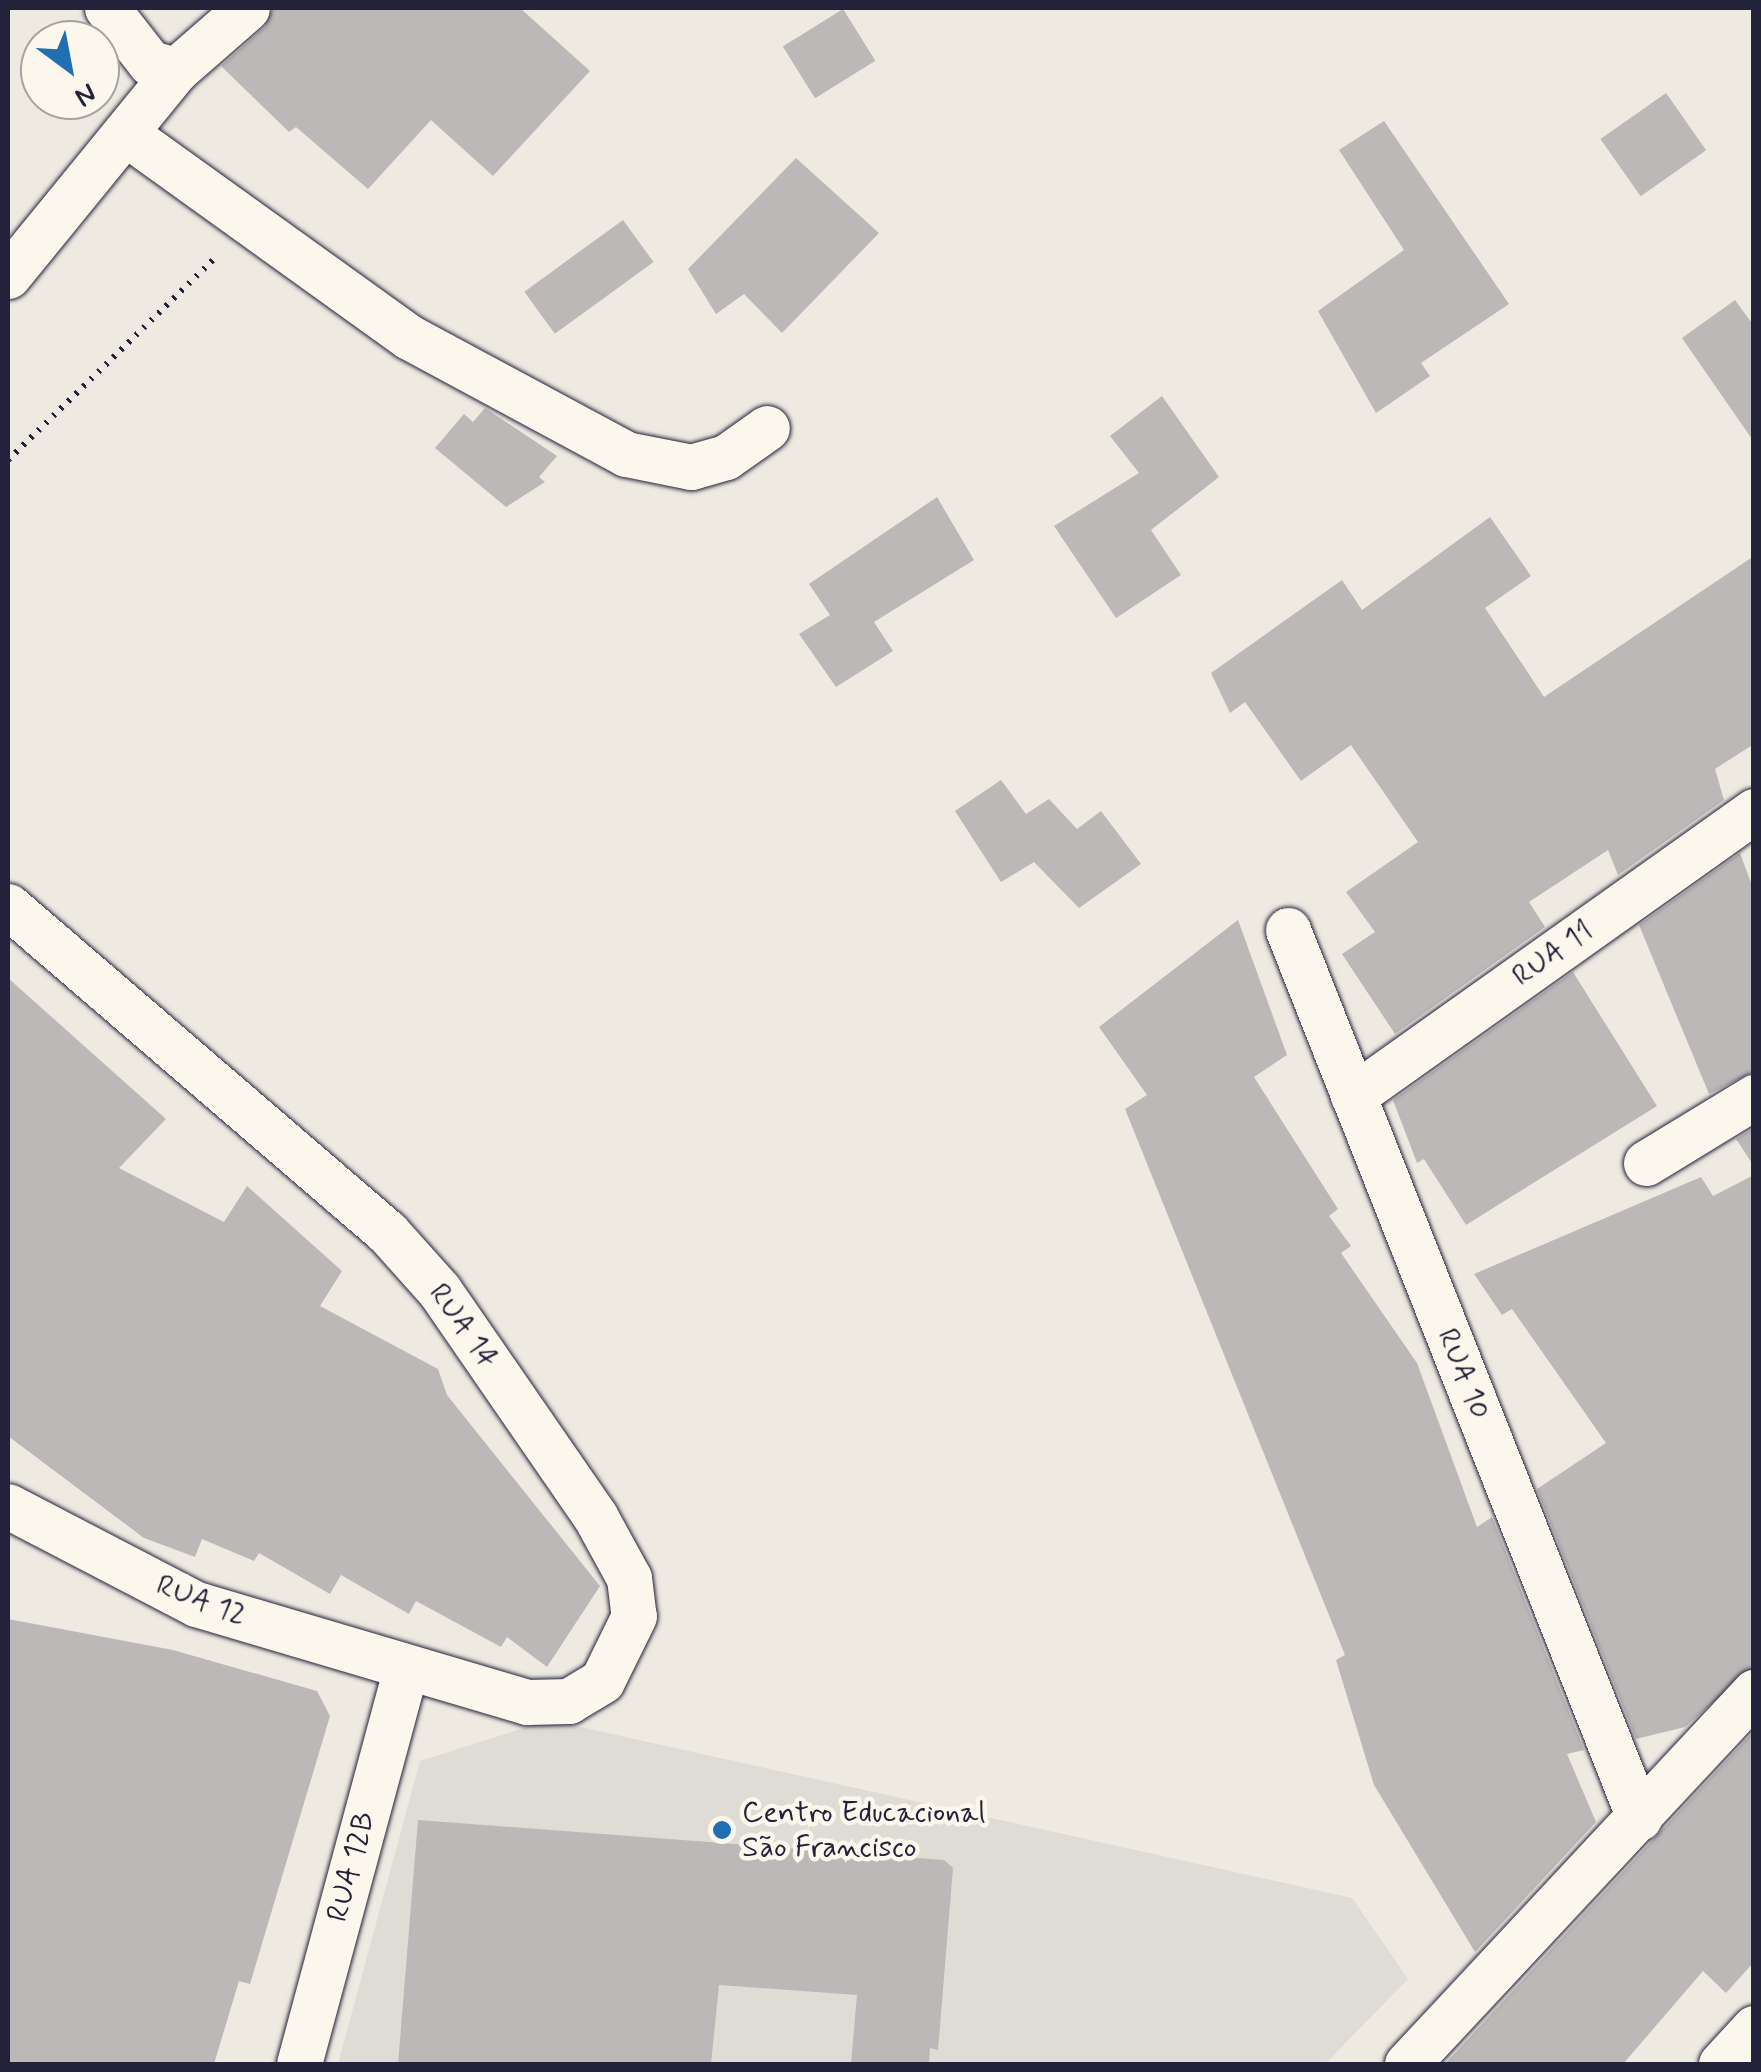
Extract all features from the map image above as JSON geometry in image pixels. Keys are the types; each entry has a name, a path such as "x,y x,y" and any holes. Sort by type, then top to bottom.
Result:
{"street":[{"path":"107,8 150,63 176,70"},
{"path":"8,276 176,70 247,8"},
{"path":"125,133 409,337 626,454 691,467 726,457 767,428"},
{"name":"RUA 11","path":"1353,1096 1754,811"},
{"name":"RUA 14","path":"8,906 388,1232 504,1381 630,1578 634,1616 617,1663 569,1701 527,1702 405,1670"},
{"name":"RUA 10","path":"1288,930 1638,1818"},
{"path":"1646,1163 1754,1097"},
{"name":"RUA 12","path":"8,1506 196,1604 405,1670"},
{"name":"RUA 12B","path":"298,2064 405,1670"},
{"path":"1407,2064 1754,1692"},
{"path":"1721,2064 1754,2028"}],"path":[{"path":"8,460 250,222"}],"shaded area":[{"name":"Centro Educacional São Francisco","path":"549,1720 1352,1898 1408,1979 1325,2064 338,2064 420,1761"}],"building":[{"path":"273,8 520,8 590,71 493,176 431,120 368,189 296,127 289,132 221,66 265,27"},
{"path":"843,9 875,61 815,98 783,47"},
{"path":"1666,93 1706,150 1641,196 1600,139"},
{"path":"1384,121 1509,304 1421,363 1430,376 1376,413 1318,311 1404,250 1339,150"},
{"path":"796,158 879,233 782,333 744,294 716,314 688,269"},
{"path":"623,220 654,262 555,334 524,292"},
{"path":"1735,300 1754,326 1754,442 1682,338"},
{"path":"1162,396 1219,477 1151,530 1181,575 1116,618 1054,526 1139,473 1110,436"},
{"path":"485,408 557,456 539,477 545,482 506,507 435,448 464,414 473,422"},
{"path":"937,497 974,560 874,622 893,651 836,687 799,634 830,615 809,584"},
{"path":"1490,517 1531,576 1485,608 1544,697 1754,556 1754,744 1715,769 1724,800 1618,875 1608,850 1529,902 1545,927 1395,1034 1342,954 1375,932 1346,892 1418,842 1351,745 1301,781 1245,702 1230,713 1211,673 1342,580 1362,610"},
{"path":"1001,780 1026,814 1049,799 1077,829 1101,811 1141,864 1079,908 1034,862 1001,882 955,811"},
{"path":"1740,853 1754,891 1754,1071 1709,1094 1639,925"},
{"path":"1238,920 1287,1055 1254,1077 1338,1209 1329,1216 1351,1246 1341,1253 1417,1363 1477,1527 1492,1517 1584,1750 1567,1754 1596,1822 1475,1952 1374,1785 1336,1660 1345,1655 1125,1109 1147,1095 1099,1027"},
{"path":"1573,972 1657,1106 1466,1225 1424,1159 1417,1163 1393,1100"},
{"path":"8,978 166,1119 119,1168 224,1222 247,1186 342,1271 320,1306 438,1369 447,1395 600,1586 547,1667 507,1637 501,1647 416,1601 409,1614 341,1575 330,1594 259,1553 254,1561 202,1539 195,1557 144,1538 8,1436"},
{"path":"1754,1128 1754,1166 1736,1139"},
{"path":"1754,1175 1754,1667 1685,1727 1636,1739 1537,1489 1606,1443 1512,1309 1502,1315 1474,1274 1701,1177 1713,1196"},
{"path":"8,1619 173,1650 317,1691 330,1716 250,1984 239,1981 214,2064 8,2064"},
{"path":"1754,1731 1754,1962 1726,1993 1703,1971 1623,2064 1445,2064"},
{"path":"418,1820 944,1860 953,1868 938,2050 930,2048 929,2064 851,2064 857,1995 719,1985 711,2064 398,2064"}],"place":[{"name":"Centro Educacional São Francisco","path":"722,1830"}]}
